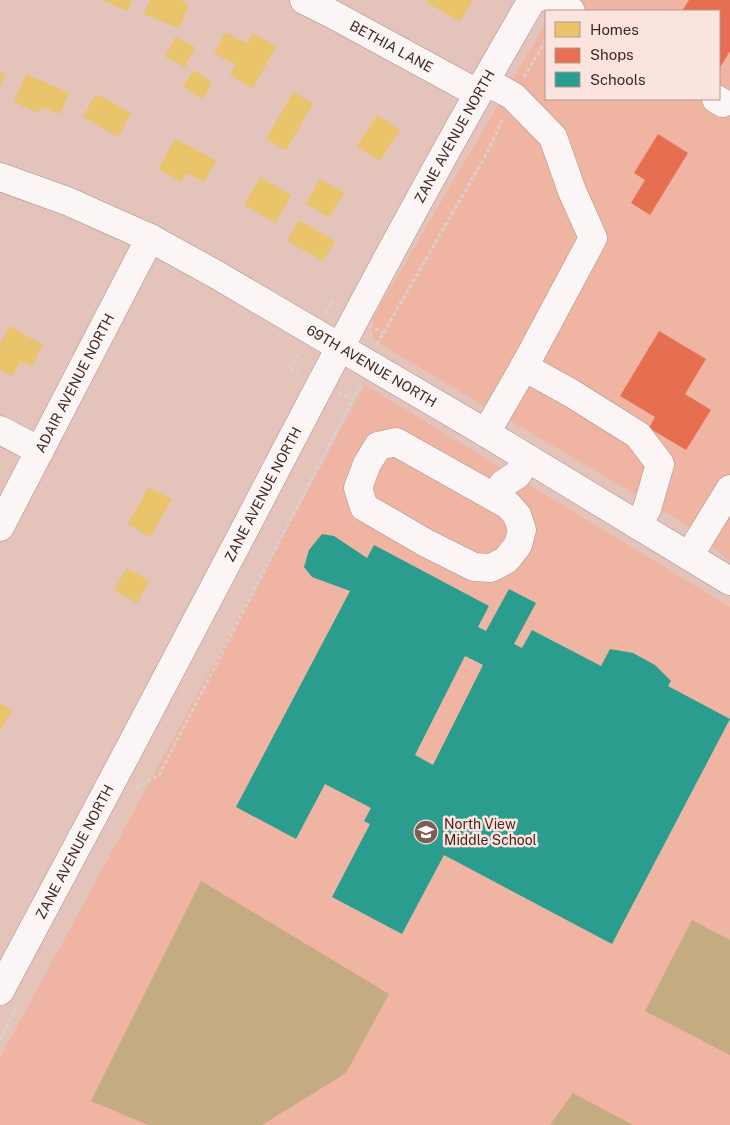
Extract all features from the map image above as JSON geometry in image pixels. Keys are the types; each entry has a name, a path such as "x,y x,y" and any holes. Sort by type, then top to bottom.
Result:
{"street":[{"name":"BETHIA LANE","path":"304,0 481,87 513,96 553,137 572,191 593,238 524,367 507,446 518,474 487,493"},
{"name":"ZANE AVENUE NORTH","path":"9,998 100,805 339,348 481,87 532,0"},
{"path":"552,0 569,10"},
{"name":"69TH AVENUE NORTH","path":"0,177 67,201 150,238 233,284 507,446 730,581"},
{"name":"ADAIR AVENUE NORTH","path":"0,527 150,238"},
{"path":"524,367 571,393 638,435 660,464 647,509 637,525"},
{"path":"0,430 40,451"},
{"path":"396,442 487,493 508,505 517,515 522,530 518,544 506,560 491,568 474,567 426,543 364,507 358,488 367,464 378,446 396,442"},
{"path":"689,556 730,489"}],"path":[{"path":"383,333 487,153 513,96 545,42"},
{"path":"132,789 159,775 353,399"},
{"path":"0,1040 9,998"}],"shaded area":[{"path":"560,0 730,0 730,561 679,520 377,342 372,334 373,318 545,25 545,100 720,100 720,10 554,10"},
{"name":"North View Middle School","path":"365,385 730,607 730,1125 0,1125 0,1058"},
{"path":"201,881 389,994 346,1073 262,1125 148,1125 91,1101"},
{"path":"692,920 730,940 730,1055 645,1011"},
{"path":"573,1093 633,1125 550,1125"}],"building: Homes":[{"path":"102,0 132,0 128,11"},
{"path":"150,0 180,0 189,4 179,28 144,14"},
{"path":"427,0 473,0 460,22 426,2"},
{"path":"226,32 247,44 253,33 276,47 253,88 230,75 236,65 214,53"},
{"path":"175,37 195,47 185,67 165,57"},
{"path":"193,70 212,82 203,99 183,87"},
{"path":"0,72 5,73 0,87"},
{"path":"26,74 69,93 60,114 42,107 39,113 14,102"},
{"path":"293,92 313,103 286,151 266,139"},
{"path":"96,94 131,113 118,137 83,117"},
{"path":"377,115 400,130 380,161 357,146"},
{"path":"175,139 216,160 204,182 186,173 182,182 158,169"},
{"path":"260,177 291,195 276,223 244,205"},
{"path":"320,179 344,192 330,217 306,204"},
{"path":"299,220 335,241 323,261 287,241"},
{"path":"10,326 43,345 31,367 21,361 12,376 0,369 0,344"},
{"path":"149,487 172,499 150,537 128,524"},
{"path":"127,568 150,581 137,603 114,590"},
{"path":"0,704 12,710 0,732"}],"building: Shops":[{"path":"689,0 730,0 730,51 721,66 720,10 683,10"},
{"path":"658,134 688,153 650,215 631,203 645,180 634,173"},
{"path":"659,331 706,359 685,394 711,410 686,450 649,428 655,417 620,396"}],"building: Schools":[{"name":"North View Middle School","path":"322,534 334,536 367,558 374,545 489,606 478,627 486,631 509,589 536,603 514,644 522,648 532,630 601,666 610,649 633,653 655,665 671,681 668,686 730,719 612,944 444,855 402,934 332,897 370,824 364,821 371,808 325,784 296,839 236,807 350,591 312,577 304,567 309,550","holes":["465,656 483,665 433,765 415,755"]}],"place":[{"name":"North View Middle School","path":"426,832"}]}
